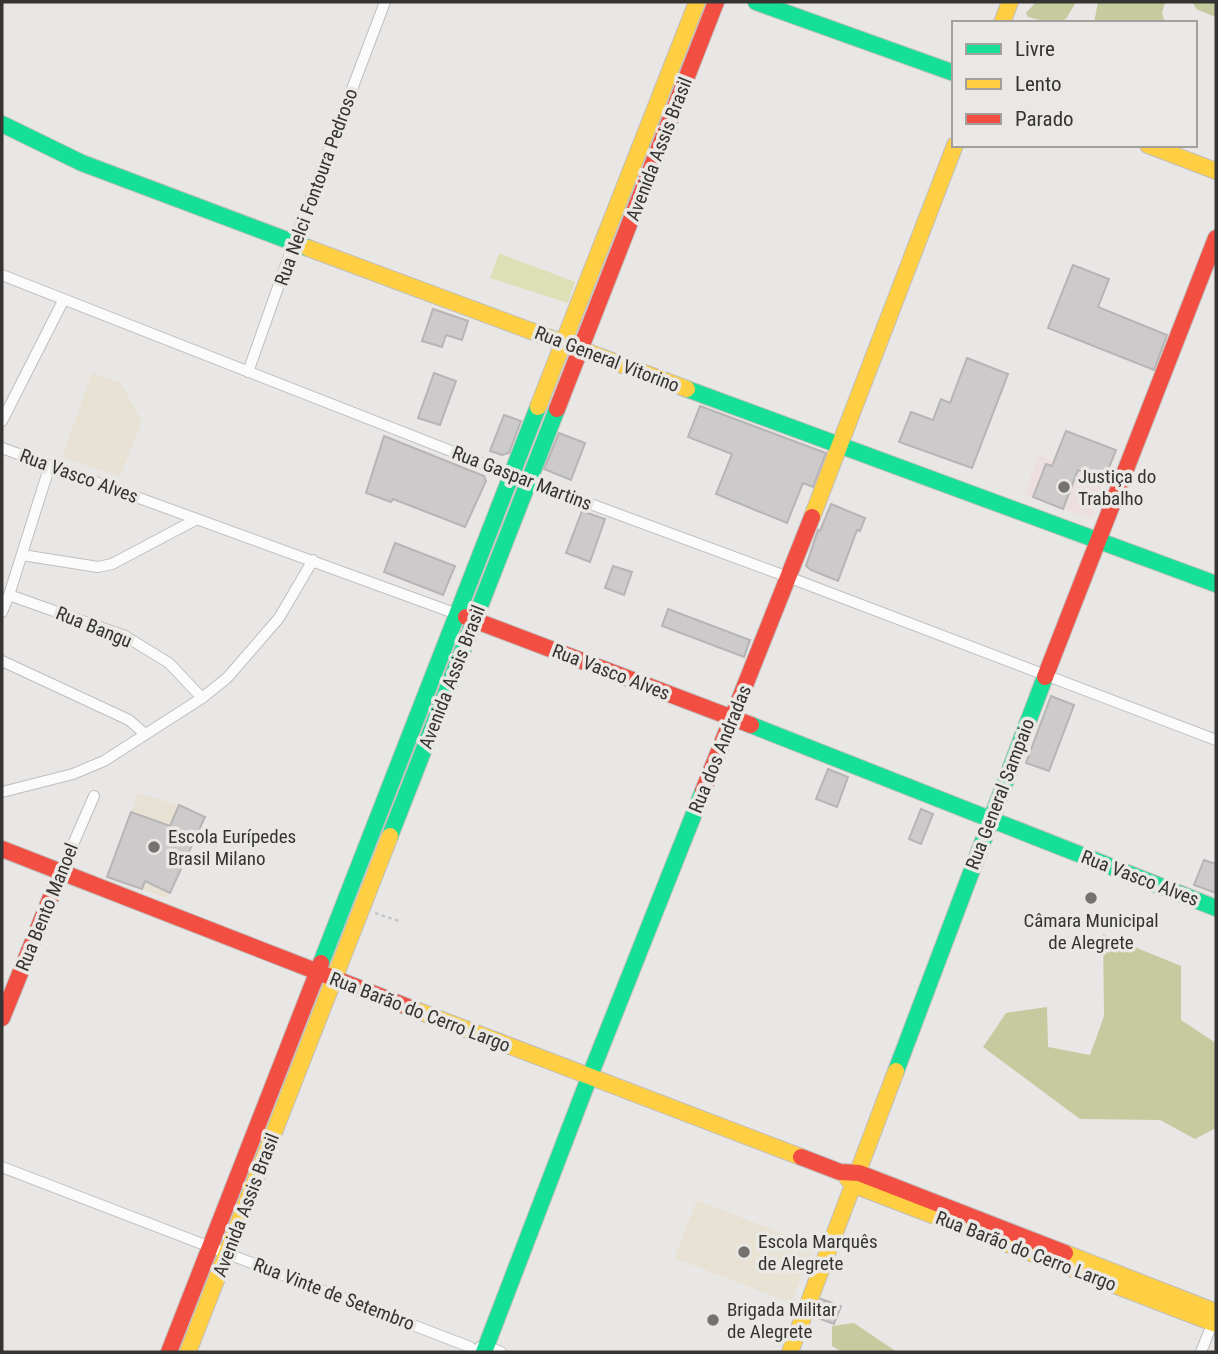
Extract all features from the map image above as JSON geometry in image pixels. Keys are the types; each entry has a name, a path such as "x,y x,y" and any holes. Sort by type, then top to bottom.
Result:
{"street":[{"name":"Rua Nelci Fontoura Pedroso","path":"248,372 385,2"},
{"name":"Avenida Assis Brasil","path":"169,1352 697,2"},
{"name":"Avenida Assis Brasil","path":"188,1352 716,2"},
{"path":"755,2 952,72"},
{"path":"1003,21 1010,2"},
{"path":"686,30 702,37"},
{"path":"669,74 686,80"},
{"name":"Rua General Vitorino","path":"2,124 82,163 840,447 1216,584"},
{"name":"Rua dos Andradas","path":"483,1350 840,447 954,147"},
{"path":"1153,147 1216,171"},
{"name":"Rua General Sampaio","path":"790,1352 1045,675 1216,238"},
{"path":"604,240 621,246"},
{"name":"Rua Gaspar Martins","path":"2,275 512,475 1216,740"},
{"path":"2,421 64,301"},
{"name":"Rua Vasco Alves","path":"2,448 313,560 733,718 1216,908"},
{"path":"2,612 50,465"},
{"path":"22,555 98,567 112,564 197,519"},
{"path":"490,530 507,537"},
{"path":"2,792 73,774 104,761 202,698 227,678 279,618 313,560"},
{"name":"Rua Bangu","path":"9,595 125,636 169,663 202,698"},
{"path":"2,661 129,719 145,734"},
{"name":"Rua Bento Manoel","path":"2,1018 94,796"},
{"path":"376,823 393,829"},
{"name":"Rua Barão do Cerro Largo","path":"2,849 1215,1318"},
{"name":"Rua Vinte de Setembro","path":"2,1167 483,1350"},
{"path":"1201,1352 1215,1318"}],"path":[{"path":"362,908 399,921"}],"shaded area":[{"path":"92,373 121,383 142,422 120,477 62,457"},
{"name":"Justiça do Trabalho","path":"1039,455 1104,480 1090,519 1024,494"},
{"name":"Escola Eurípedes Brasil Milano","path":"138,793 179,805 205,817 167,898 107,878"},
{"name":"Escola Marquês de Alegrete","path":"697,1200 814,1246 791,1303 674,1258"}],"green space":[{"path":"1036,2 1076,2 1066,19 1059,21 1044,21 1028,17 1026,13"},
{"path":"1098,2 1165,2 1162,13 1164,21 1094,21"},
{"path":"1193,2 1216,2 1216,17 1196,9"},
{"path":"499,253 575,282 568,303 490,278"},
{"path":"1103,934 1181,966 1181,1020 1216,1043 1216,1128 1195,1139 1160,1120 1080,1119 983,1047 1006,1013 1047,1007 1048,1047 1090,1055 1104,1016"},
{"path":"854,1323 897,1352 842,1352 832,1346 832,1326"}],"building":[{"path":"1073,265 1109,279 1098,307 1167,335 1154,370 1048,328"},
{"path":"433,309 468,321 462,340 446,335 442,347 422,341"},
{"path":"967,358 1008,374 972,468 899,442 911,412 933,420 941,399 950,403"},
{"path":"434,373 456,381 440,425 418,418"},
{"path":"700,406 826,453 813,487 803,483 787,523 716,494 732,454 688,437"},
{"path":"504,415 521,421 509,453 502,455 490,451"},
{"path":"1066,431 1116,450 1104,480 1078,470 1063,509 1033,497 1046,464 1052,466"},
{"path":"559,433 585,443 571,480 544,469"},
{"path":"384,436 484,476 486,481 465,527 393,499 391,502 366,493"},
{"path":"831,504 865,518 860,531 857,530 838,581 806,566 818,530 820,531"},
{"path":"582,511 605,519 590,562 566,553"},
{"path":"395,543 455,566 443,595 384,572"},
{"path":"613,566 632,572 624,595 605,588"},
{"path":"668,609 750,640 744,657 662,626"},
{"path":"1051,696 1074,705 1049,771 1026,763"},
{"path":"828,769 848,777 837,807 816,799"},
{"name":"Escola Eurípedes Brasil Milano","path":"179,805 205,817 170,893 145,881 142,889 107,877 131,812 170,826"},
{"path":"921,809 933,814 921,844 909,839"},
{"path":"1204,860 1216,864 1216,893 1194,885"},
{"path":"821,1299 841,1306 834,1324 815,1317"}],"traffic: fast":[{"path":"756,2 952,72"},
{"path":"2,124 82,163 308,248"},
{"path":"687,389 1216,584"},
{"path":"321,963 538,407"},
{"path":"390,836 557,409"},
{"path":"896,1071 1045,677"},
{"path":"751,725 1216,908"},
{"path":"484,1352 703,791"}],"traffic: slow":[{"path":"538,407 697,2"},
{"path":"1003,21 1010,2"},
{"path":"812,517 954,147"},
{"path":"1153,147 1216,171"},
{"path":"308,248 687,389"},
{"path":"188,1352 390,836"},
{"path":"413,1009 801,1157"},
{"path":"790,1352 896,1071"},
{"path":"847,1178 854,1185 1216,1324"},
{"path":"1065,1253 1216,1312"}],"traffic: jam":[{"path":"557,409 716,2"},
{"path":"1045,677 1216,238"},
{"path":"703,791 812,517"},
{"path":"466,617 751,725"},
{"path":"2,849 413,1009"},
{"path":"2,1018 61,872"},
{"path":"169,1352 321,963"},
{"path":"801,1157 840,1172 859,1173 1065,1253"}],"place":[{"name":"Justiça do Trabalho","path":"1064,487"},
{"name":"Escola Eurípedes Brasil Milano","path":"154,847"},
{"name":"Câmara Municipal de Alegrete","path":"1091,898"},
{"name":"Escola Marquês de Alegrete","path":"744,1252"},
{"name":"Brigada Militar de Alegrete","path":"713,1320"}]}
